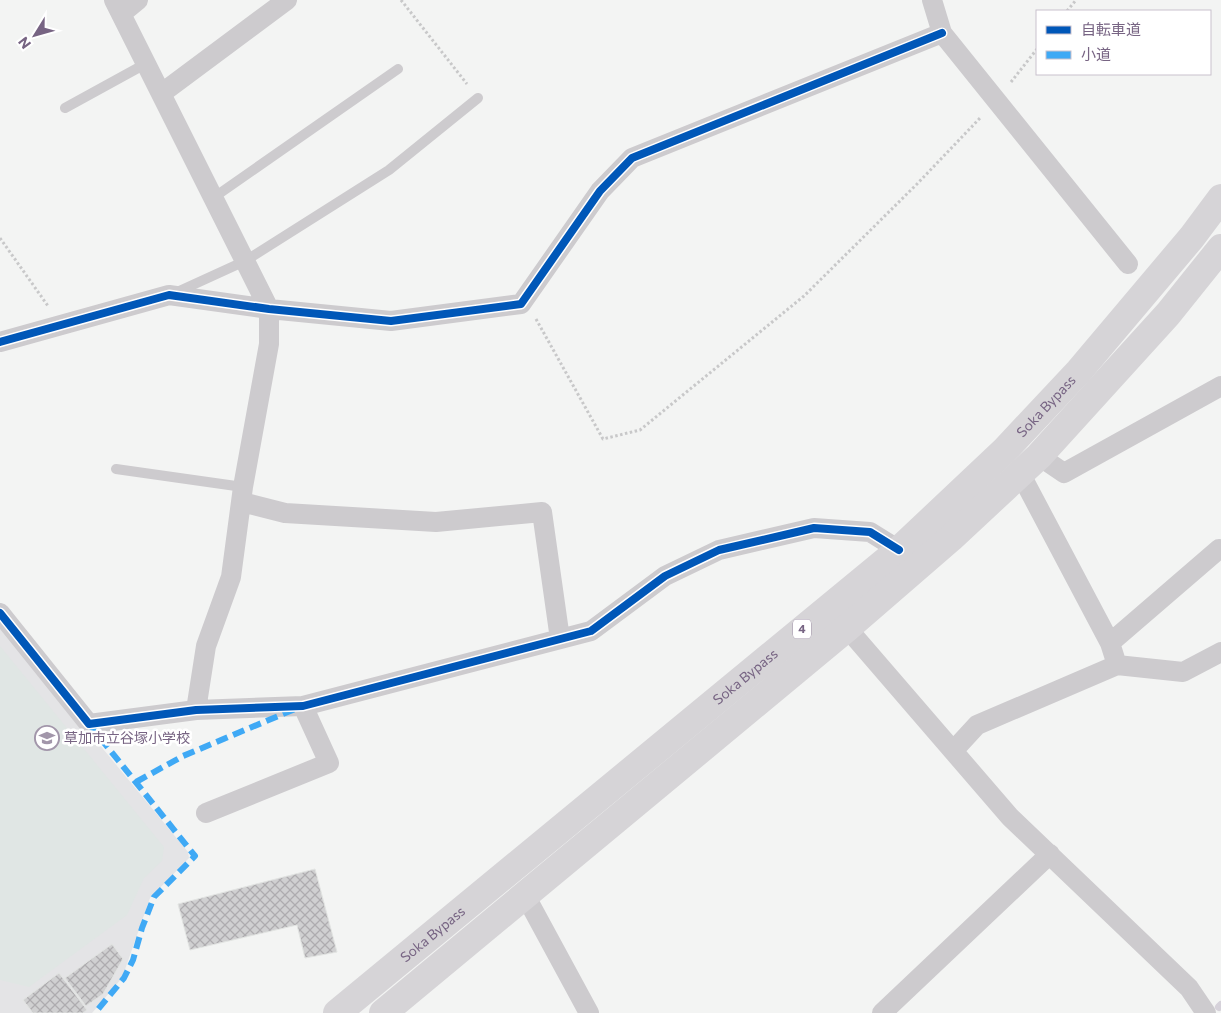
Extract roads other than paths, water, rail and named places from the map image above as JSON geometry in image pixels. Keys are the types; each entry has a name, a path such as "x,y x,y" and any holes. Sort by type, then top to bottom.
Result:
{"highway":[{"name":"Soka Bypass","path":"338,1013 899,550 1004,451 1079,371 1192,238 1221,198"},
{"name":"Soka Bypass","path":"383,1013 847,628 952,538 1030,465 1168,314 1221,248"}],"street":[{"path":"138,0 117,7 147,63 269,309 269,344 242,494 231,577 206,646 196,710"},
{"path":"162,93 287,0"},
{"path":"932,0 942,33 1128,264"},
{"path":"0,342 169,295 269,309 391,321 521,304 600,191 632,158 942,33"},
{"path":"1030,465 1064,473 1221,386"},
{"path":"1030,465 1110,643 1117,664"},
{"path":"242,494 285,513 436,522 542,512 560,639"},
{"path":"0,613 89,724 196,710 303,706 591,631 665,576 719,550 814,528 870,532 899,550"},
{"path":"1110,643 1219,549"},
{"path":"847,628 1010,817 1189,988 1206,1013"},
{"path":"954,750 977,725 1117,664 1183,672 1221,652"},
{"path":"206,812 329,763 303,706"},
{"path":"882,1013 1050,854"},
{"path":"525,895 589,1013"}],"lane":[{"path":"65,108 147,63"},
{"path":"214,198 398,69"},
{"path":"169,295 245,261 389,170 478,98"},
{"path":"116,469 242,494"}],"place":[{"name":"草加市立谷塚小学校","path":"47,738"}]}
